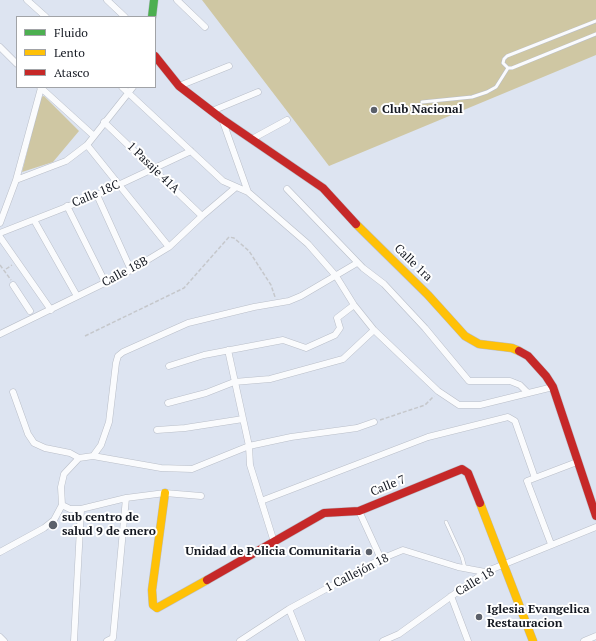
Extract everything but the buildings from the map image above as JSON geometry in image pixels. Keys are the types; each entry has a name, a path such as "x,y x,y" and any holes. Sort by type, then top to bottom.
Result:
{"street":[{"path":"27,0 45,16"},
{"path":"107,0 124,16"},
{"path":"152,16 154,0"},
{"path":"177,0 205,26"},
{"path":"0,47 16,63"},
{"name":"Calle 1ra","path":"156,59 180,86 222,120 323,188 347,215 428,295 465,336 479,344 512,348 528,356 546,376 553,387 596,516"},
{"path":"180,86 228,66"},
{"path":"0,223 16,180 41,88"},
{"path":"42,88 94,136"},
{"path":"123,88 223,181 235,188 248,192 308,244 336,276 354,305 374,330 438,391 459,405 480,405 553,387"},
{"path":"16,180 66,161 87,145 132,88"},
{"path":"212,111 258,92"},
{"path":"222,120 248,192"},
{"path":"252,139 287,120"},
{"name":"1 Pasaje 41A","path":"104,122 155,169 202,216"},
{"path":"87,145 168,247"},
{"name":"Calle 18C","path":"0,233 97,195 191,151"},
{"name":"Calle 18B","path":"0,334 131,270 168,247 235,188"},
{"path":"287,189 357,263 384,284 425,328 469,381 510,381 520,385 528,393"},
{"path":"97,195 131,270"},
{"path":"67,206 105,282"},
{"path":"34,220 77,296"},
{"path":"0,237 51,310"},
{"path":"93,456 101,445 108,422 116,363 118,356 123,352 188,323 254,307 278,304 301,296 357,263"},
{"path":"13,286 30,311"},
{"path":"169,366 204,355 283,340 306,348 335,335 340,328 337,318 354,305"},
{"path":"168,403 206,393 234,382 270,379 343,360 374,330"},
{"path":"228,350 249,446 250,465 274,542"},
{"path":"14,392 28,434 34,443 45,448 70,452 79,458"},
{"path":"261,501 428,437 508,417 515,421 535,478"},
{"path":"157,430 185,428 243,419"},
{"path":"0,552 44,528 54,520 62,505 61,487 64,474 79,458 93,456 161,468 192,469 249,446 291,437 357,428 374,422"},
{"path":"551,544 527,481 577,462"},
{"name":"Calle 7","path":"165,493 152,590 152,605 157,608 324,513 359,511 462,469 466,470 533,641"},
{"path":"62,505 70,509 81,509 126,498 165,493 201,496"},
{"path":"110,640 126,498"},
{"path":"74,641 81,509"},
{"path":"359,511 381,559"},
{"name":"Calle 18","path":"383,641 399,634 485,572 596,527"},
{"name":"1 Callejón 18","path":"240,641 289,609 381,559 403,550 464,568 485,572"},
{"path":"451,596 468,641"},
{"path":"289,609 302,641"},
{"path":"399,634 402,641"},
{"path":"584,641 596,636"},
{"path":"0,637 4,641"}],"lane":[{"path":"508,68 503,61 507,56 596,21"},
{"path":"508,68 512,68 596,34"},
{"path":"422,102 472,97 487,92 496,87 508,68"},
{"path":"446,522 462,557 464,568"}],"path":[{"path":"85,336 184,288 229,237 234,238 254,258 271,286 278,304"},
{"path":"374,422 424,405 438,391"}],"shaded area":[{"name":"Club Nacional","path":"202,0 596,0 596,55 329,166"},
{"path":"44,96 79,131 53,162 22,172 41,97"}],"traffic: fast":[{"path":"152,16 154,0"}],"traffic: slow":[{"path":"356,224 428,295 465,336 479,344 512,348 519,351"},
{"path":"165,493 152,590 153,605 157,608 207,580"},
{"path":"480,503 533,641"}],"traffic: jam":[{"path":"156,57 179,86 222,119 323,188 356,224"},
{"path":"519,351 528,356 546,376 553,387 596,516"},
{"path":"207,580 324,513 359,511 462,469 468,473 480,503"}],"place":[{"name":"Club Nacional","path":"374,110"},
{"name":"sub centro de salud 9 de enero","path":"53,525"},
{"name":"Unidad de Policia Comunitaria","path":"369,552"},
{"name":"Iglesia Evangelica Restauracion","path":"479,617"}]}
